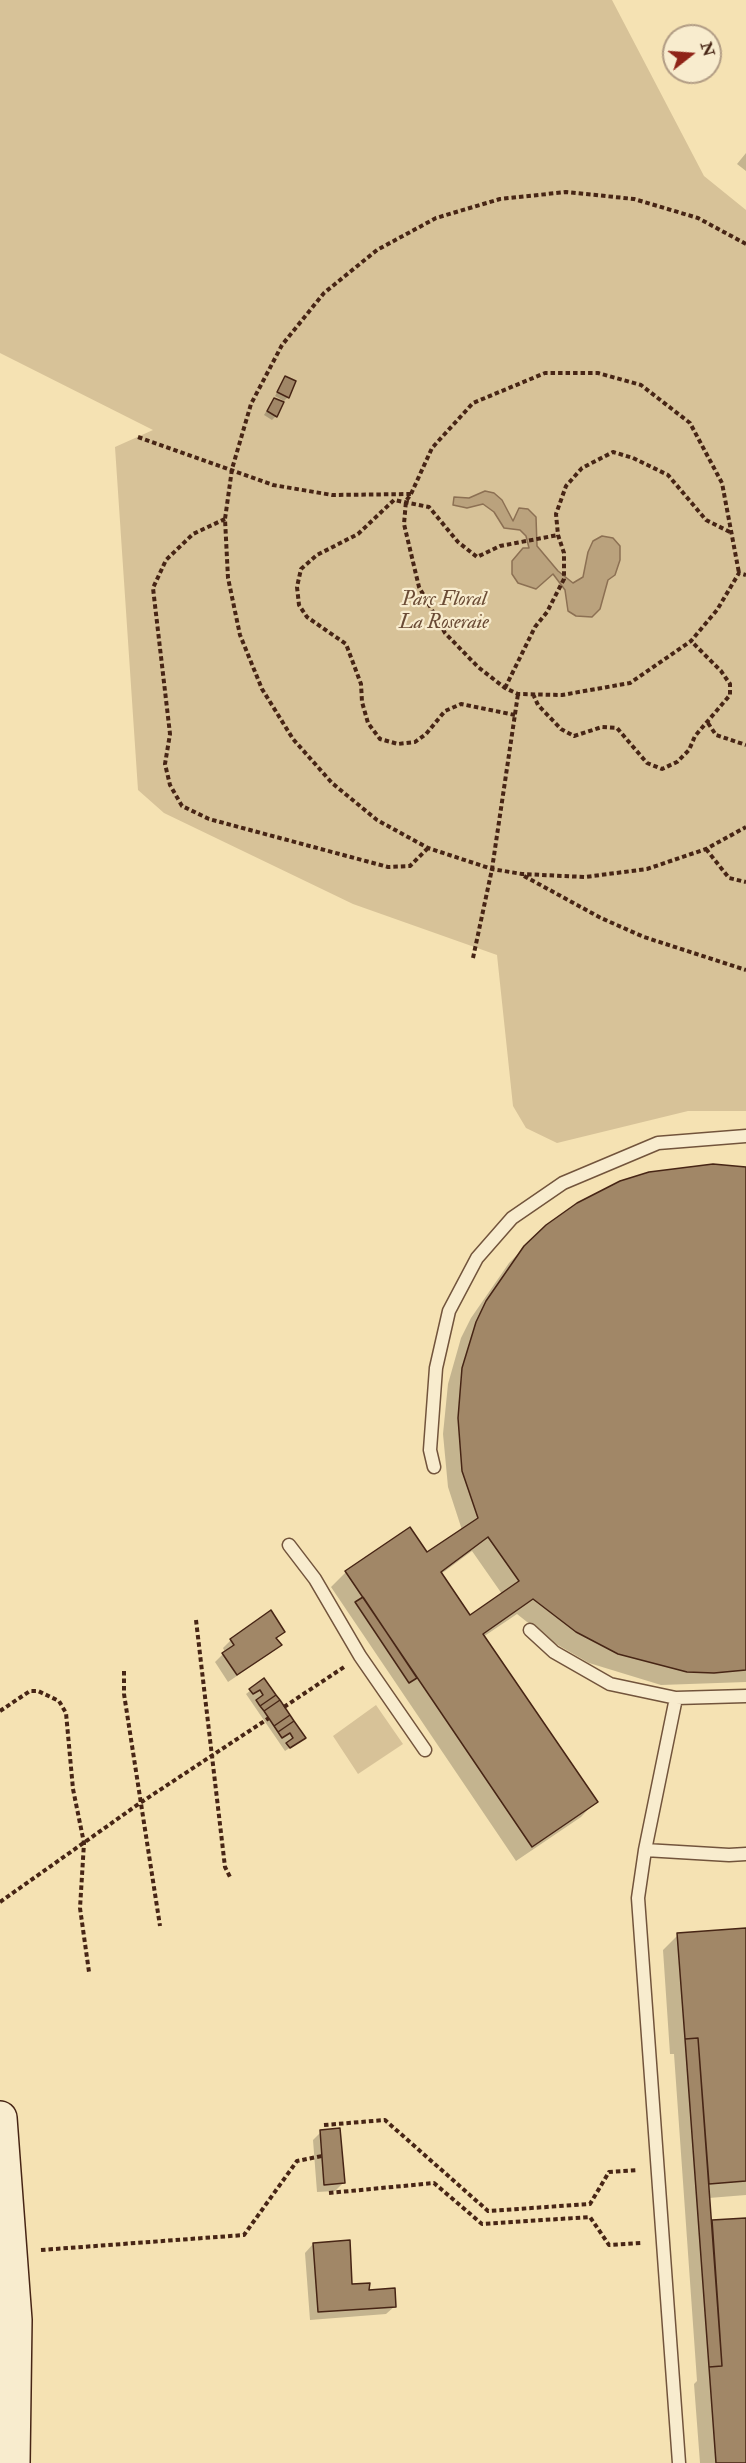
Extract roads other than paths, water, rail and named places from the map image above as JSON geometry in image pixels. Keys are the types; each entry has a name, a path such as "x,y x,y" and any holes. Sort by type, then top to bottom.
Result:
{"street":[{"path":"0,2118 15,2320 13,2463"}],"lane":[{"path":"434,1467 430,1450 436,1368 449,1311 477,1258 512,1218 563,1183 658,1143 746,1136"},
{"path":"289,1545 315,1579 360,1656 425,1750"},
{"path":"530,1630 554,1652 610,1684 676,1698 746,1696"},
{"path":"676,1698 645,1850 638,1898 680,2463"},
{"path":"645,1850 746,1854"}],"park label":[{"name":"Parc Floral La Roseraie","path":"444,612"}]}
